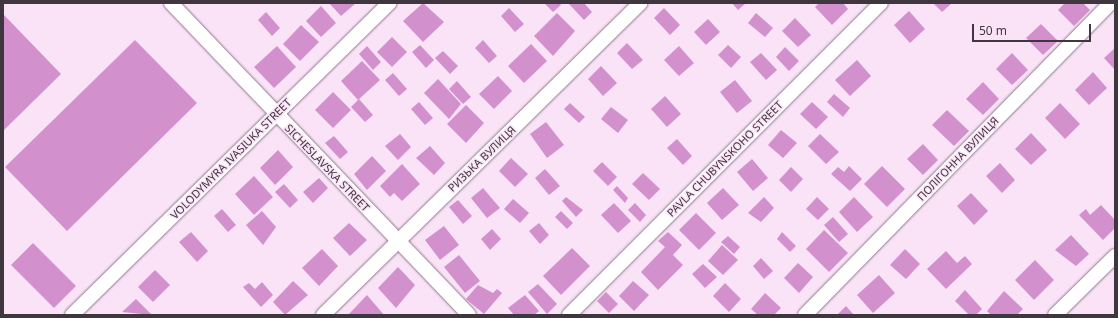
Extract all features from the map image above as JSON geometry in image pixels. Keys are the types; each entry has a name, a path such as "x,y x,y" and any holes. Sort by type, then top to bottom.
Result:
{"street":[{"name":"SICHESLAVSKA STREET","path":"170,3 469,315"},
{"name":"VOLODYMYRA IVASIUKA STREET","path":"72,315 390,3"},
{"name":"РИЗЬКА ВУЛИЦЯ","path":"323,315 641,3"},
{"name":"PAVLA CHUBYNSKOHO STREET","path":"569,315 881,3"},
{"name":"ПОЛІГОННА ВУЛИЦЯ","path":"805,315 1111,3"},
{"path":"1055,315 1115,256"}],"building":[{"path":"329,3 356,3 341,16"},
{"path":"423,3 444,22 423,42 403,21"},
{"path":"544,3 559,3 561,5 553,12"},
{"path":"584,3 592,12 584,20 569,4"},
{"path":"732,3 746,3 738,10"},
{"path":"819,3 843,3 848,9 832,25 815,7"},
{"path":"933,3 952,3 942,12"},
{"path":"1065,3 1083,3 1090,10 1074,26 1058,10"},
{"path":"321,6 336,23 321,37 306,21"},
{"path":"509,8 524,24 515,32 501,16"},
{"path":"664,8 680,25 670,35 654,18"},
{"path":"909,11 925,29 910,43 894,25"},
{"path":"266,12 280,28 272,36 258,20"},
{"path":"557,13 575,31 553,56 534,36"},
{"path":"756,13 773,28 765,37 748,23"},
{"path":"3,14 61,74 3,131"},
{"path":"795,18 811,35 798,47 782,31"},
{"path":"708,19 720,32 706,45 694,32"},
{"path":"1041,24 1058,41 1043,55 1026,38"},
{"path":"301,25 319,42 300,61 283,44"},
{"path":"392,37 407,52 392,67 377,52"},
{"path":"135,40 197,103 67,231 5,167"},
{"path":"483,40 497,56 489,63 475,48"},
{"path":"627,43 643,60 632,69 617,53"},
{"path":"531,44 547,61 524,83 508,66"},
{"path":"420,45 434,60 426,68 412,52"},
{"path":"728,45 741,57 731,68 718,55"},
{"path":"277,46 296,67 274,88 254,67"},
{"path":"367,46 381,62 373,70 359,54"},
{"path":"679,46 694,63 679,76 664,60"},
{"path":"785,47 799,61 789,71 776,57"},
{"path":"1115,48 1115,70 1104,58"},
{"path":"443,51 458,66 450,74 435,58"},
{"path":"761,53 777,70 766,80 750,62"},
{"path":"1012,53 1028,70 1012,85 996,69"},
{"path":"857,60 871,76 850,96 835,80"},
{"path":"362,61 380,80 358,100 341,81"},
{"path":"601,66 617,83 603,96 588,79"},
{"path":"1093,72 1107,88 1089,105 1075,90"},
{"path":"393,73 407,89 399,96 385,80"},
{"path":"498,76 512,91 494,109 479,94"},
{"path":"438,79 461,104 449,119 424,93"},
{"path":"735,80 752,101 737,113 720,92"},
{"path":"457,81 471,97 463,104 449,89"},
{"path":"983,82 999,99 983,115 966,99"},
{"path":"333,92 351,110 333,128 315,110"},
{"path":"834,94 850,108 843,117 827,102"},
{"path":"665,96 681,114 667,127 651,109"},
{"path":"359,99 373,115 365,122 351,107"},
{"path":"419,102 433,118 425,125 411,109"},
{"path":"812,102 828,117 816,129 800,114"},
{"path":"570,103 585,117 579,123 564,109"},
{"path":"1060,103 1080,124 1065,139 1045,118"},
{"path":"466,105 484,123 466,143 447,124"},
{"path":"611,107 628,120 618,133 601,119"},
{"path":"947,110 969,131 954,146 932,125"},
{"path":"546,122 564,145 547,158 530,134"},
{"path":"781,130 797,143 783,158 768,145"},
{"path":"1031,133 1047,150 1031,165 1015,149"},
{"path":"400,134 411,147 398,160 385,146"},
{"path":"820,134 839,152 826,164 808,146"},
{"path":"334,136 348,152 340,159 325,143"},
{"path":"677,139 692,156 683,165 667,148"},
{"path":"923,144 938,160 923,175 907,159"},
{"path":"430,146 445,163 434,175 416,158"},
{"path":"278,150 293,167 275,185 260,168"},
{"path":"372,156 386,171 367,190 354,174"},
{"path":"511,158 528,174 515,187 499,171"},
{"path":"752,159 768,178 753,191 737,172"},
{"path":"602,162 617,177 608,186 593,171"},
{"path":"1000,163 1015,180 1002,193 986,176"},
{"path":"402,164 420,184 402,201 394,193 390,197 380,186"},
{"path":"849,166 862,179 850,191 831,174 838,167 844,172"},
{"path":"882,166 905,189 887,207 864,184"},
{"path":"791,167 803,179 791,192 779,180"},
{"path":"545,169 560,186 549,195 535,178"},
{"path":"643,173 660,189 649,200 632,184"},
{"path":"254,176 273,197 254,215 235,194"},
{"path":"319,178 328,188 313,203 303,192"},
{"path":"284,184 298,200 290,208 275,192"},
{"path":"617,186 628,198 625,203 613,190"},
{"path":"483,188 500,208 487,218 471,198"},
{"path":"723,188 739,205 722,220 707,203"},
{"path":"971,193 988,211 974,225 957,206"},
{"path":"566,197 583,210 576,217 562,201"},
{"path":"764,197 774,208 761,222 748,213"},
{"path":"817,197 829,209 818,220 806,209"},
{"path":"854,197 873,217 857,232 839,212"},
{"path":"513,199 529,213 520,223 504,209"},
{"path":"458,200 472,216 463,224 449,207"},
{"path":"614,203 631,221 618,233 601,215"},
{"path":"635,203 646,215 640,222 628,210"},
{"path":"1101,205 1115,220 1115,228 1103,240 1079,215 1086,209 1090,215"},
{"path":"222,209 236,225 228,232 214,216"},
{"path":"262,211 276,227 263,245 246,225"},
{"path":"561,211 573,223 567,229 555,217"},
{"path":"696,213 716,233 699,250 679,230"},
{"path":"833,217 848,234 839,242 824,225"},
{"path":"349,223 367,240 350,256 333,238"},
{"path":"539,223 549,235 540,244 529,231"},
{"path":"444,226 459,245 440,260 425,240"},
{"path":"492,229 501,239 490,250 481,239"},
{"path":"824,230 848,253 829,272 806,249"},
{"path":"191,232 208,251 197,262 179,242"},
{"path":"668,232 682,245 673,255 683,265 658,290 641,272 665,247 658,241"},
{"path":"782,232 796,246 790,252 777,239"},
{"path":"1071,235 1089,254 1076,266 1055,250"},
{"path":"728,236 740,247 734,254 721,242"},
{"path":"33,243 76,286 54,308 11,265"},
{"path":"722,245 738,260 723,275 708,261"},
{"path":"572,248 590,266 561,295 543,276"},
{"path":"322,249 338,266 319,286 302,268"},
{"path":"905,249 920,264 906,279 890,265"},
{"path":"946,251 957,263 965,256 972,264 946,289 927,269"},
{"path":"459,255 480,281 465,293 444,267"},
{"path":"761,258 773,271 764,279 753,266"},
{"path":"1035,260 1054,280 1034,300 1015,280"},
{"path":"798,263 813,277 799,293 784,278"},
{"path":"703,264 717,277 705,288 692,274"},
{"path":"398,267 415,285 396,308 378,288"},
{"path":"155,270 170,285 153,302 138,287"},
{"path":"879,275 895,293 873,313 857,295"},
{"path":"293,281 308,295 285,315 273,302"},
{"path":"633,281 649,295 634,311 619,296"},
{"path":"262,282 273,295 261,307 243,287 249,283 255,289"},
{"path":"725,283 741,299 729,312 713,296"},
{"path":"538,284 557,304 547,314 528,292"},
{"path":"478,285 493,293 497,289 502,293 484,314 466,299"},
{"path":"965,290 982,309 976,315 969,315 955,301"},
{"path":"1004,291 1023,309 1017,315 991,315 987,311"},
{"path":"606,292 618,304 609,313 597,301"},
{"path":"765,293 781,308 774,315 758,315 751,309"},
{"path":"367,295 384,315 348,315"},
{"path":"525,295 539,311 534,315 514,315 508,308"},
{"path":"136,299 152,315 122,312"},
{"path":"846,306 854,315 837,315"}]}
